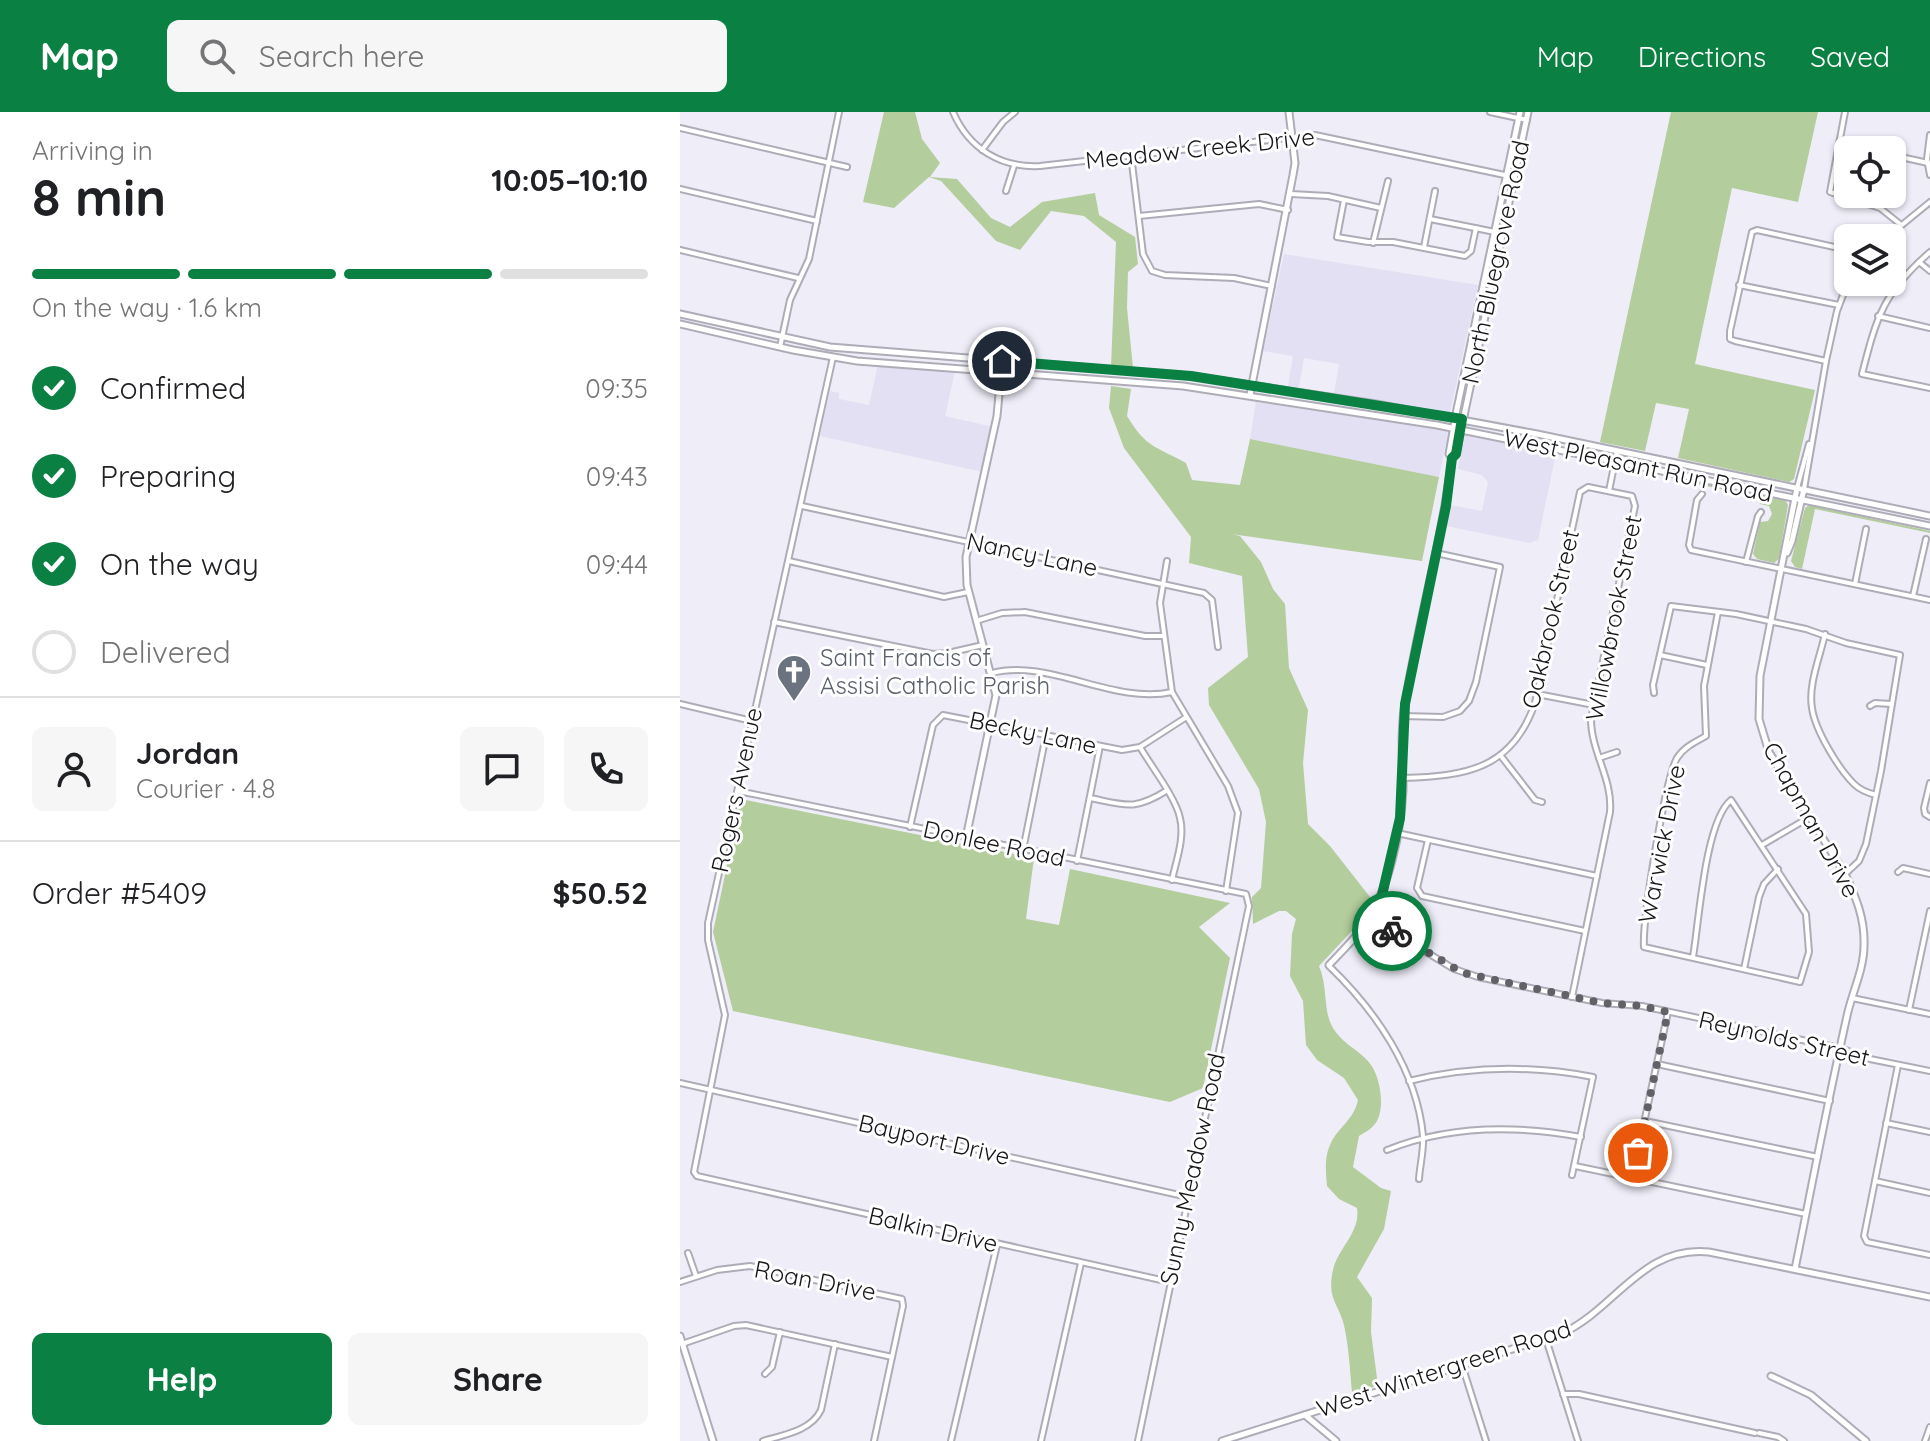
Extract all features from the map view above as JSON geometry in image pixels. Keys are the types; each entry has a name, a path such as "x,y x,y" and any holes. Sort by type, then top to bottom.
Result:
{"main road":[{"path":"1250,395 1291,194 1295,163 1289,112"},
{"name":"North Bluegrove Road","path":"1369,917 1382,895 1397,833 1403,778 1403,716 1446,506 1452,458 1456,454 1457,428 1471,358 1528,112"},
{"name":"North Bluegrove Road","path":"1476,338 1520,115"},
{"name":"West Pleasant Run Road","path":"680,314 834,348 1191,376 1376,404 1537,434 1930,516"},
{"name":"West Pleasant Run Road","path":"680,324 833,357 1250,395 1457,428 1930,526"},
{"path":"833,357 834,348"},
{"path":"914,365 915,355"},
{"path":"966,838 996,695 968,592 965,564 997,416 1002,361"},
{"path":"1080,379 1081,368"},
{"path":"1375,416 1376,404"},
{"path":"1534,445 1537,434"},
{"path":"1671,473 1673,462"},
{"name":"Chapman Drive","path":"1795,1269 1840,1048 1861,969 1864,935 1858,904 1845,874 1769,752 1760,727 1758,691 1785,557 1792,541 1800,488"},
{"path":"1877,516 1879,505"},
{"path":"1329,965 1369,917"},
{"name":"West Wintergreen Road","path":"1222,1441 1546,1339 1582,1323 1652,1264 1678,1252 1709,1252 1930,1297"},
{"path":"680,1336 713,1441"},
{"path":"1771,1376 1811,1395 1866,1441"},
{"path":"1304,1415 1336,1441"}],"street":[{"path":"780,347 790,300 809,259 839,112"},
{"name":"Meadow Creek Drive","path":"953,112 962,130 982,150 1014,166 1040,166 1315,135 1514,177"},
{"path":"982,150 1003,122 1015,112"},
{"path":"1490,112 1520,115 1527,120"},
{"path":"1840,136 1845,112"},
{"path":"680,128 847,167"},
{"path":"1930,135 1930,175"},
{"path":"1131,155 1146,263 1157,274 1234,278 1272,286"},
{"path":"1906,158 1928,163"},
{"path":"1006,191 1014,166"},
{"path":"1834,166 1829,189 1834,194"},
{"path":"1373,243 1388,181"},
{"path":"680,189 817,221"},
{"path":"1424,248 1435,191"},
{"path":"1291,194 1328,196 1381,208"},
{"path":"1344,200 1337,237 1373,243 1393,242 1467,255 1471,251 1476,228"},
{"path":"1880,208 1900,224 1930,202"},
{"path":"1139,216 1259,204 1288,210"},
{"path":"1430,219 1495,232"},
{"path":"1826,361 1735,341 1729,335 1750,234 1757,230 1834,247"},
{"path":"680,250 799,279"},
{"path":"1930,252 1899,283 1878,316 1862,374 1930,388"},
{"path":"1919,262 1930,271"},
{"path":"1739,285 1839,306"},
{"name":"Chapman Drive","path":"1800,488 1843,296"},
{"path":"1878,316 1930,328"},
{"name":"Rogers Avenue","path":"697,1176 694,1167 725,1015 708,940 708,923 833,357"},
{"path":"1609,491 1617,451"},
{"name":"Oakbrook Street","path":"1403,778 1459,775 1486,765 1501,756 1526,723 1537,694 1578,496 1585,487 1609,491"},
{"name":"Willowbrook Street","path":"1572,997 1611,801 1591,729 1594,705 1635,506 1632,496 1609,491"},
{"path":"1702,494 1697,500 1689,545 1691,550 1930,600"},
{"name":"Nancy Lane","path":"802,506 1209,596 1218,647"},
{"path":"1746,562 1761,512"},
{"path":"1855,584 1866,529"},
{"path":"1913,596 1926,539"},
{"path":"1403,716 1443,717 1460,711 1469,701 1476,682 1500,567 1436,553"},
{"path":"789,561 944,597 968,592"},
{"path":"1167,561 1160,603 1172,692 1235,803 1237,824 1226,891"},
{"path":"1654,693 1653,685 1671,606 1772,622 1900,655 1863,853 1845,874"},
{"path":"976,621 1002,613 1025,612 1145,636 1164,636"},
{"name":"Warwick Drive","path":"1693,957 1644,947 1653,870 1673,767 1685,748 1706,736 1703,697 1718,612"},
{"path":"774,622 933,654 983,645"},
{"path":"1825,634 1812,691 1812,709 1817,726 1854,784 1876,795"},
{"path":"1660,655 1707,665"},
{"path":"992,673 1019,669 1137,694 1172,692"},
{"path":"1537,694 1594,705"},
{"path":"1870,706 1875,703 1891,704"},
{"path":"680,704 752,721"},
{"name":"Becky Lane","path":"910,827 935,721 943,715 1122,750 1140,747"},
{"path":"1172,880 1181,826 1177,810 1140,747 1185,718"},
{"path":"1023,850 1046,735"},
{"path":"1077,861 1100,746"},
{"path":"1599,758 1617,752"},
{"path":"1501,756 1535,800 1542,802"},
{"path":"1930,783 1924,808 1925,814 1930,817"},
{"name":"Donlee Road","path":"738,791 1246,894 1248,897"},
{"path":"1090,798 1133,806 1147,804 1166,791"},
{"path":"1731,800 1762,845 1806,914 1809,952 1800,982 1693,957 1713,833 1721,813 1731,800"},
{"path":"1762,845 1810,817"},
{"path":"1397,833 1597,876"},
{"path":"1428,840 1417,888 1422,896 1586,931"},
{"path":"1898,872 1903,868 1930,874"},
{"path":"1744,969 1759,897 1764,884 1778,869"},
{"name":"Sunny Meadow Road","path":"1138,1441 1249,906 1248,897"},
{"path":"1909,1010 1930,911"},
{"name":"Reynolds Street","path":"1369,917 1463,973 1840,1048 1870,1059 1930,1071"},
{"path":"1329,965 1357,995 1391,1043 1409,1081 1423,1139 1419,1179"},
{"path":"1852,998 1930,1014"},
{"path":"1632,1178 1668,1012"},
{"path":"1657,1064 1830,1101"},
{"path":"1898,1065 1864,1236 1867,1242 1930,1255"},
{"path":"1409,1081 1449,1071 1521,1068 1558,1070 1593,1077 1572,1175"},
{"name":"Bayport Drive","path":"680,1083 1188,1197"},
{"path":"1645,1121 1818,1157"},
{"path":"1886,1123 1930,1132"},
{"path":"1387,1150 1423,1139 1508,1127 1582,1138"},
{"path":"1575,1166 1806,1214"},
{"name":"Balkin Drive","path":"697,1176 1170,1282"},
{"path":"1875,1181 1930,1193"},
{"path":"951,1441 997,1245"},
{"path":"688,1253 696,1276"},
{"path":"1041,1441 1081,1263"},
{"name":"Roan Drive","path":"680,1282 717,1270 750,1266 902,1299 874,1441"},
{"path":"682,1344 740,1326 892,1357"},
{"path":"765,1374 772,1367 780,1332"},
{"path":"1546,1339 1578,1441"},
{"path":"763,1441 794,1431 818,1416 835,1344"},
{"path":"1462,1365 1486,1441"},
{"path":"1563,1394 1579,1394 1778,1437 1784,1441"},
{"path":"1925,1441 1930,1427"},
{"path":"794,1431 798,1441"}],"shaded area":[{"path":"1284,254 1478,285 1450,412 1334,393 1339,364 1304,358 1299,387 1288,386 1293,356 1263,351"},
{"path":"878,365 955,371 945,416 993,427 983,472 820,436 830,391 839,393 839,399 869,405"},
{"path":"1256,402 1445,430 1448,433 1439,477 1250,439"},
{"path":"1464,434 1556,453 1538,540 1530,543 1446,526 1450,505 1482,511 1488,482 1482,475 1458,469"}],"green space":[{"path":"884,112 915,112 922,139 940,163 930,177 957,179 991,218 1010,227 1042,202 1095,193 1099,215 1135,237 1138,264 1128,272 1127,308 1133,368 1111,367 1116,242 1084,216 1051,211 1020,250 996,241 941,181 929,177 894,208 863,202"},
{"path":"1671,112 1818,112 1798,202 1732,188 1695,364 1815,390 1794,479 1789,482 1678,458 1689,409 1656,403 1645,451 1600,442"},
{"path":"1111,386 1131,389 1127,416 1134,427 1153,446 1186,463 1192,480 1240,485 1250,439 1439,477 1422,561 1231,534 1240,536 1261,562 1273,589 1285,604 1289,668 1308,710 1303,763 1308,824 1330,846 1370,897 1364,918 1319,966 1332,1026 1371,1065 1381,1095 1378,1119 1359,1136 1353,1167 1381,1188 1391,1191 1384,1229 1357,1277 1372,1298 1371,1332 1378,1386 1352,1392 1345,1330 1331,1289 1336,1262 1356,1225 1357,1208 1339,1199 1327,1186 1327,1155 1333,1139 1353,1113 1358,1100 1344,1078 1317,1060 1306,1045 1303,1001 1290,976 1292,934 1296,919 1286,911 1279,911 1253,924 1252,897 1261,888 1266,822 1259,789 1209,705 1208,688 1248,657 1242,576 1189,563 1191,537 1124,448 1109,408"},
{"path":"1674,477 1785,500 1788,505 1779,559 1774,563 1757,559 1753,554 1760,522 1768,521 1772,514 1769,506 1760,504 1758,497"},
{"path":"1809,505 1930,533 1815,509 1802,569 1795,567 1791,561 1805,508"},
{"path":"741,799 1034,858 1026,919 1059,925 1070,869 1230,903 1199,927 1230,958 1203,1088 1170,1102 733,1011 713,932"}],"way so far":[{"path":"1392,931 1463,973 1602,1003 1642,1006 1668,1012 1638,1153"}],"place":[{"name":"Saint Francis of Assisi Catholic Parish","path":"794,703"}],"route":[{"path":"1002,361 1191,376 1462,419 1405,704 1400,818 1382,895 1369,917 1392,931"}]}
